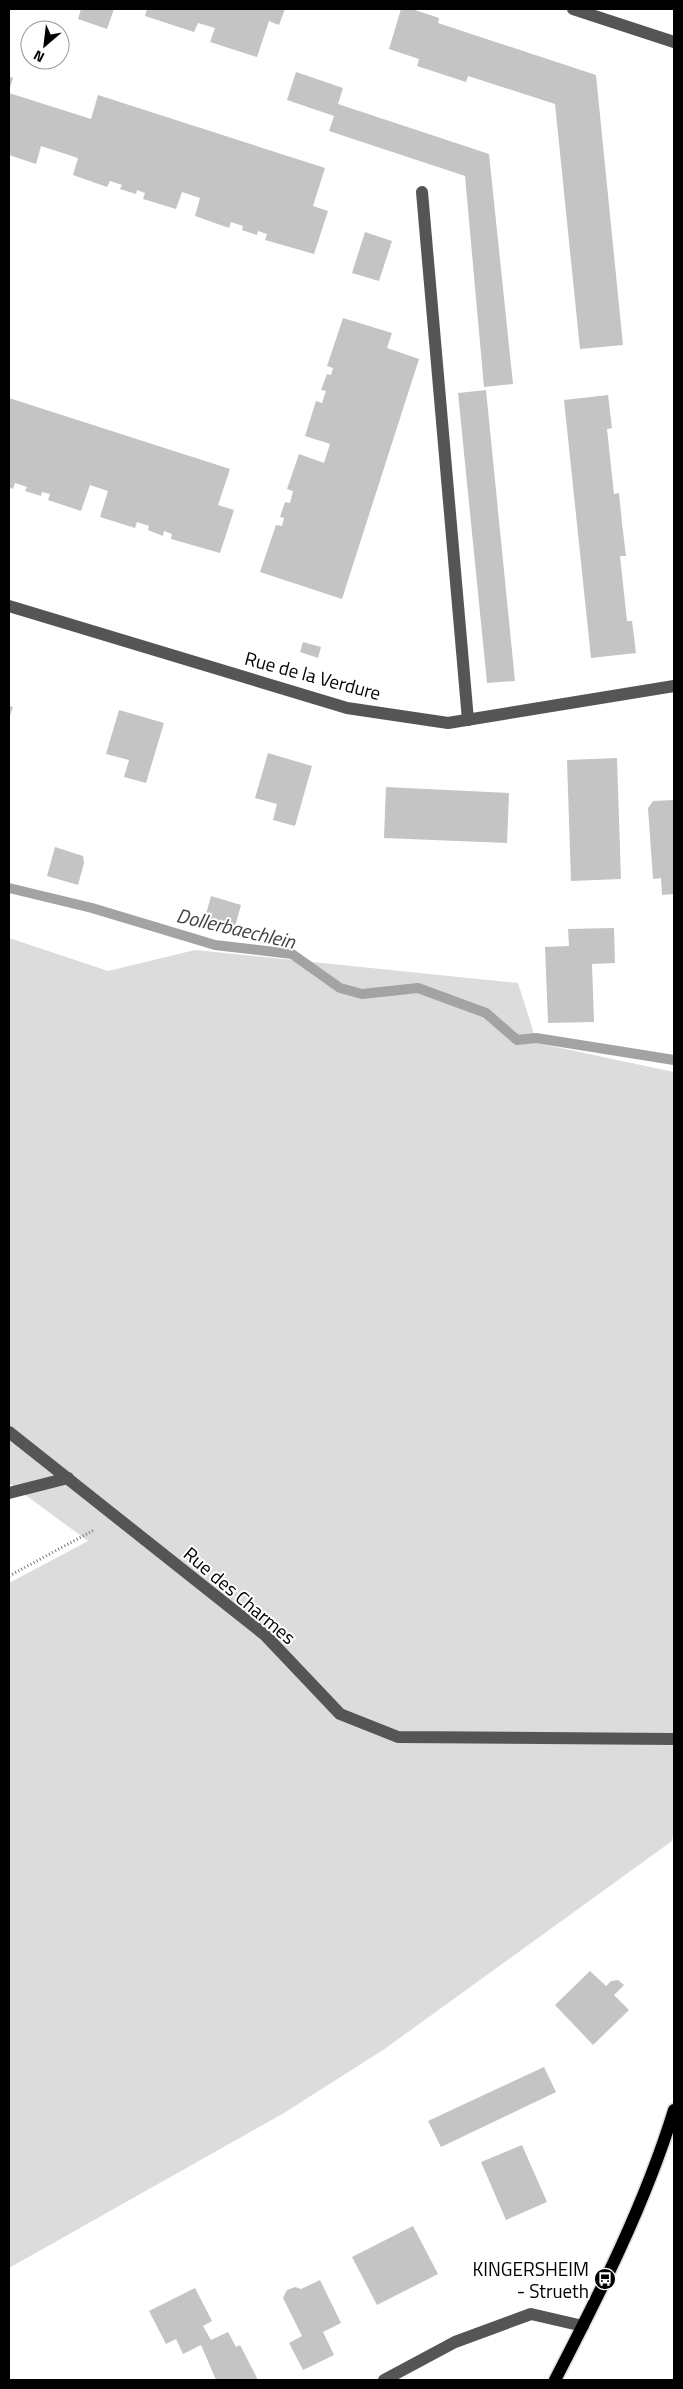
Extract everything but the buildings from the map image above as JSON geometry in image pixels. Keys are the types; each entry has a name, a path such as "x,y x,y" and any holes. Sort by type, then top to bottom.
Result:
{"main road":[{"path":"555,2380 615,2260 664,2143 674,2110"}],"street":[{"path":"573,9 674,42"},
{"path":"422,192 468,720"},
{"name":"Rue de la Verdure","path":"9,606 348,708 448,723 674,686"},
{"name":"Rue des Charmes","path":"9,1432 265,1635 340,1714 398,1737 674,1739"},
{"path":"9,1493 68,1478"},
{"path":"384,2380 455,2342 531,2314 583,2326"}],"path":[{"path":"9,1576 117,1518"}],"shaded area":[{"path":"9,938 108,971 195,950 518,983 537,1043 674,1072 674,1827 672,1841 386,2048 284,2113 9,2268 9,1583 88,1541 9,1483"}],"waterway":[{"name":"Dollerbaechlein","path":"9,888 92,908 215,945 292,954 340,988 362,994 418,988 486,1013 517,1040 536,1038 674,1060"}],"place":[{"name":"KINGERSHEIM - Strueth","path":"605,2279"}]}
